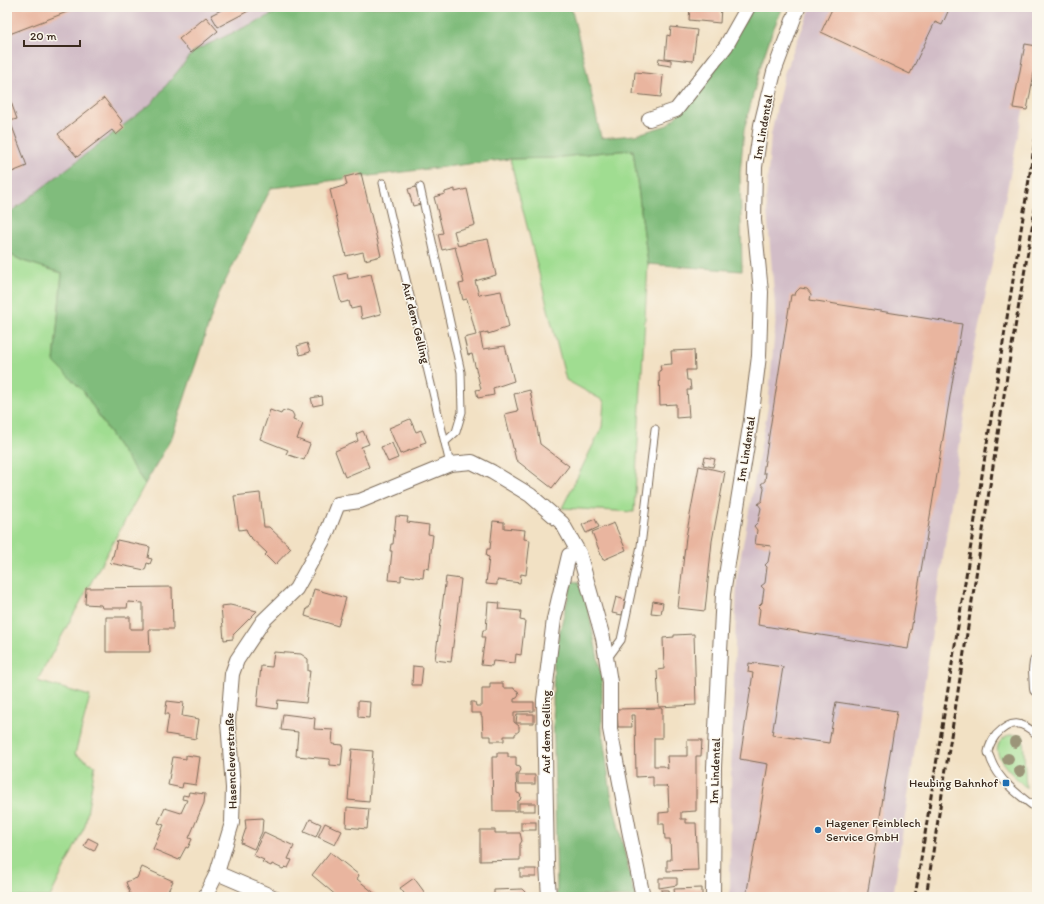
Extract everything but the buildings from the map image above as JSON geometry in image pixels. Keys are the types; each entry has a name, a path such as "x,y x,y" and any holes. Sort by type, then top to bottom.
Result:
{"street":[{"path":"649,119 676,110 726,46 748,7"},
{"name":"Im Lindental","path":"713,897 714,767 723,594 751,420 759,356 761,292 754,220 755,167 761,125 774,72 798,7"},
{"path":"450,464 472,462 530,495 562,523 579,553 603,638 610,682 610,729 643,897"},
{"name":"Hasencleverstraße","path":"204,897 217,873 232,823 233,788 228,722 229,694 232,674 237,660 263,621 296,589 326,535 338,504 360,501 450,464"},
{"name":"Auf dem Gelling","path":"549,897 544,700 554,619 568,555 579,553"},
{"path":"1037,662 1037,689"},
{"path":"217,873 273,897"}],"lane":[{"name":"Auf dem Gelling","path":"382,183 450,464"},
{"path":"420,187 461,372 462,412 456,432 445,442"},
{"path":"606,659 621,640 639,554 655,429"},
{"path":"1037,736 1029,728 1021,724 1011,724 1002,729 992,739 988,752 993,766 1006,783 1037,809"}],"shaded area":[{"path":"7,7 284,7 275,13 194,51 151,104 7,215"},
{"path":"811,7 1037,7 1037,43 972,361 893,897 730,897 731,778 737,577 768,407 776,317 766,198 771,135 784,74"}],"green space":[{"path":"284,7 571,7 601,138 635,135 668,125 694,97 754,7 783,7 772,32 760,68 744,130 740,173 742,271 648,264 633,150 554,158 510,159 271,188 218,296 172,437 145,484 116,443 84,392 54,362 62,273 23,261 7,253 7,215 151,104 194,51 275,13"},
{"path":"633,150 648,264 634,512 562,508 602,427 604,401 566,380 510,159 554,158"},
{"path":"7,253 23,261 62,273 54,362 84,392 116,443 145,484 37,681 90,696 75,754 95,766 85,826 50,897 7,897"},
{"path":"572,581 578,582 588,608 602,679 602,730 611,794 635,897 557,897 553,697 554,663 559,634"},
{"path":"1009,735 1023,735 1026,788 1007,769 998,754 998,747 1001,741"}],"railway":[{"path":"915,897 1037,129"},
{"path":"926,897 1009,363 1037,198"}],"place":[{"name":"Heubing Bahnhof","path":"1006,783"},
{"name":"Hagener Feinblech Service GmbH","path":"818,830"}]}
